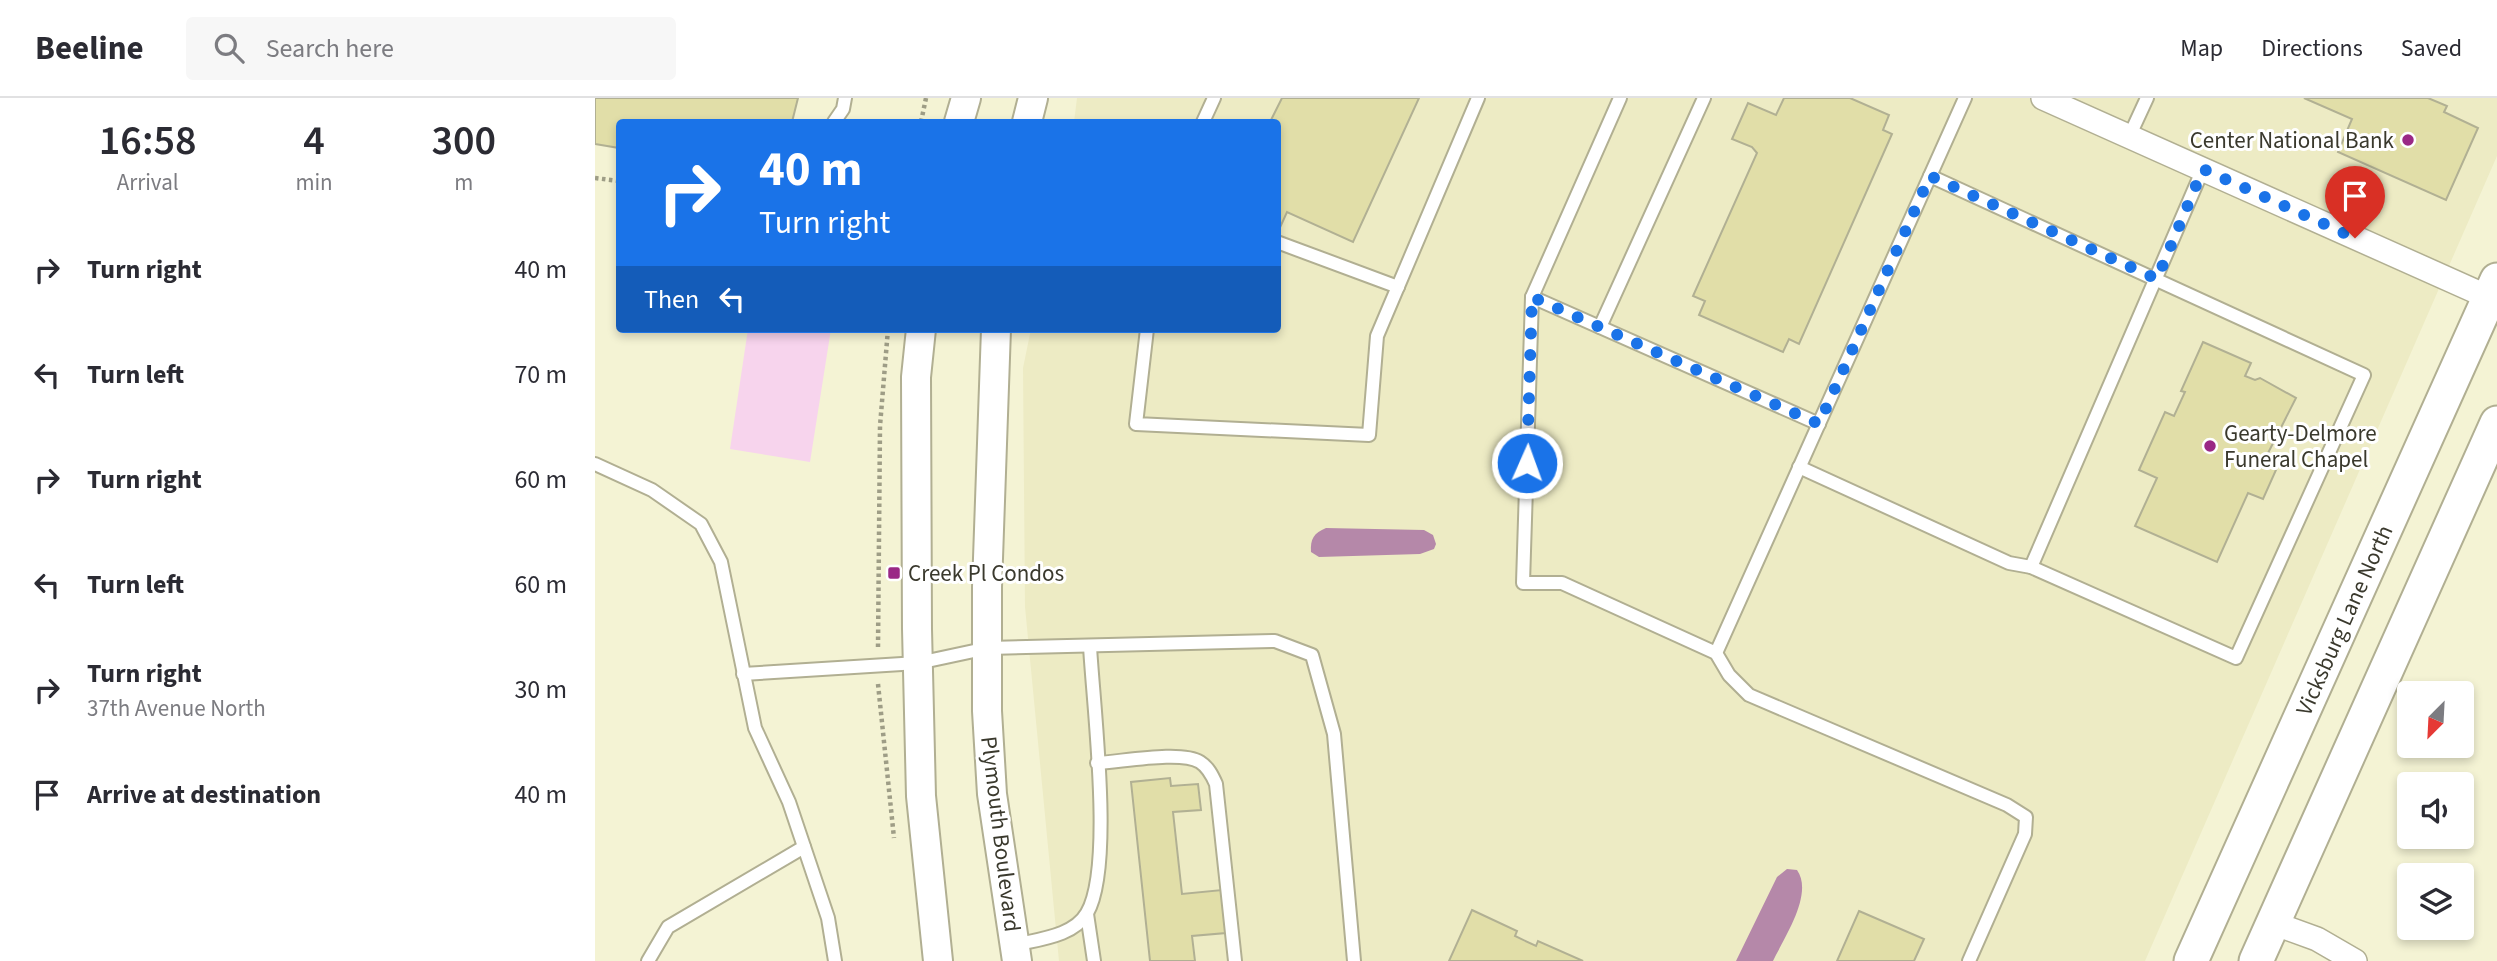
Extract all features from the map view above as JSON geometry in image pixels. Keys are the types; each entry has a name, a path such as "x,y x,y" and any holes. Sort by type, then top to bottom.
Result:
{"main road":[{"name":"Vicksburg Lane North","path":"2192,961 2494,293"},
{"path":"2256,961 2497,423"}],"street":[{"path":"960,119 966,98"},
{"path":"1028,119 1033,98"},
{"path":"2043,98 2494,293"},
{"path":"921,333 916,377 915,488 921,796 938,961"},
{"name":"Plymouth Boulevard","path":"996,333 987,587 986,711 992,794 1016,953"},
{"path":"2273,923 2317,939 2355,961"}],"lane":[{"path":"836,119 843,109 845,98"},
{"path":"1204,119 1214,98"},
{"path":"1147,333 1136,424 1369,435 1377,335 1478,98"},
{"path":"1620,98 1532,297 1523,583 1562,583 1716,653 1729,674 1749,695 2007,805 2026,817 2025,834 1969,961"},
{"path":"1600,327 1704,98"},
{"path":"1716,653 1965,98"},
{"path":"2129,136 2147,98"},
{"path":"2031,567 2203,169"},
{"path":"1799,467 2009,563 2031,567 2236,657 2364,374 1930,176"},
{"path":"1281,243 1398,287"},
{"path":"1532,297 1819,424"},
{"path":"595,464 652,490 701,524 721,562 755,728 789,802 828,918 835,961"},
{"path":"743,674 918,663 988,648 1275,641 1312,655 1334,734 1354,961"},
{"path":"1090,646 1097,763 1099,863 1087,914 1094,961"},
{"path":"1097,763 1185,757 1200,762 1211,772 1216,784 1235,961"},
{"path":"648,961 668,927 804,847"},
{"path":"1016,953 1074,927 1087,914"}],"path":[{"path":"922,119 926,98"},
{"path":"595,178 616,181"}],"shaded area":[{"path":"1077,98 2497,98 2497,156 2145,961 1059,961 1025,607 1023,368 1030,333 1281,333 1281,119 1074,119"},
{"path":"747,333 830,333 810,462 730,449"},
{"path":"1326,528 1424,530 1433,535 1436,544 1434,549 1420,554 1319,557 1311,552 1311,543 1318,532"},
{"path":"1787,869 1797,870 1802,891 1795,916 1773,961 1736,961 1777,877"}],"building":[{"path":"595,98 798,98 793,119 616,119 616,148 595,144"},
{"path":"1282,98 1419,98 1353,242 1287,212 1281,225 1281,119 1272,119"},
{"path":"1784,98 1850,98 1889,115 1883,130 1892,134 1799,344 1789,339 1783,352 1699,315 1705,301 1693,296 1757,153 1752,147 1732,139 1748,103 1776,115"},
{"name":"Center National Bank","path":"2304,98 2428,98 2447,106 2444,112 2478,128 2446,200 2338,152 2352,119"},
{"name":"Gearty-Delmore Funeral Chapel","path":"2203,342 2251,363 2245,376 2255,380 2260,378 2296,398 2267,455 2280,461 2263,499 2248,493 2217,562 2135,526 2157,478 2139,470 2165,412 2174,416 2185,392 2181,391"},
{"path":"1170,778 1171,786 1198,784 1201,810 1173,812 1182,894 1222,890 1226,933 1192,936 1195,961 1150,961 1131,782"},
{"path":"1472,910 1517,931 1515,936 1536,946 1538,941 1583,961 1449,961"},
{"path":"1859,911 1924,939 1914,961 1837,961"}],"place":[{"name":"Center National Bank","path":"2408,140"},
{"name":"Gearty-Delmore Funeral Chapel","path":"2210,446"},
{"name":"Creek Pl Condos","path":"894,573"}],"route":[{"path":"1527,463 1532,297 1819,424 1930,176 2157,279 2203,169 2355,238"}]}
